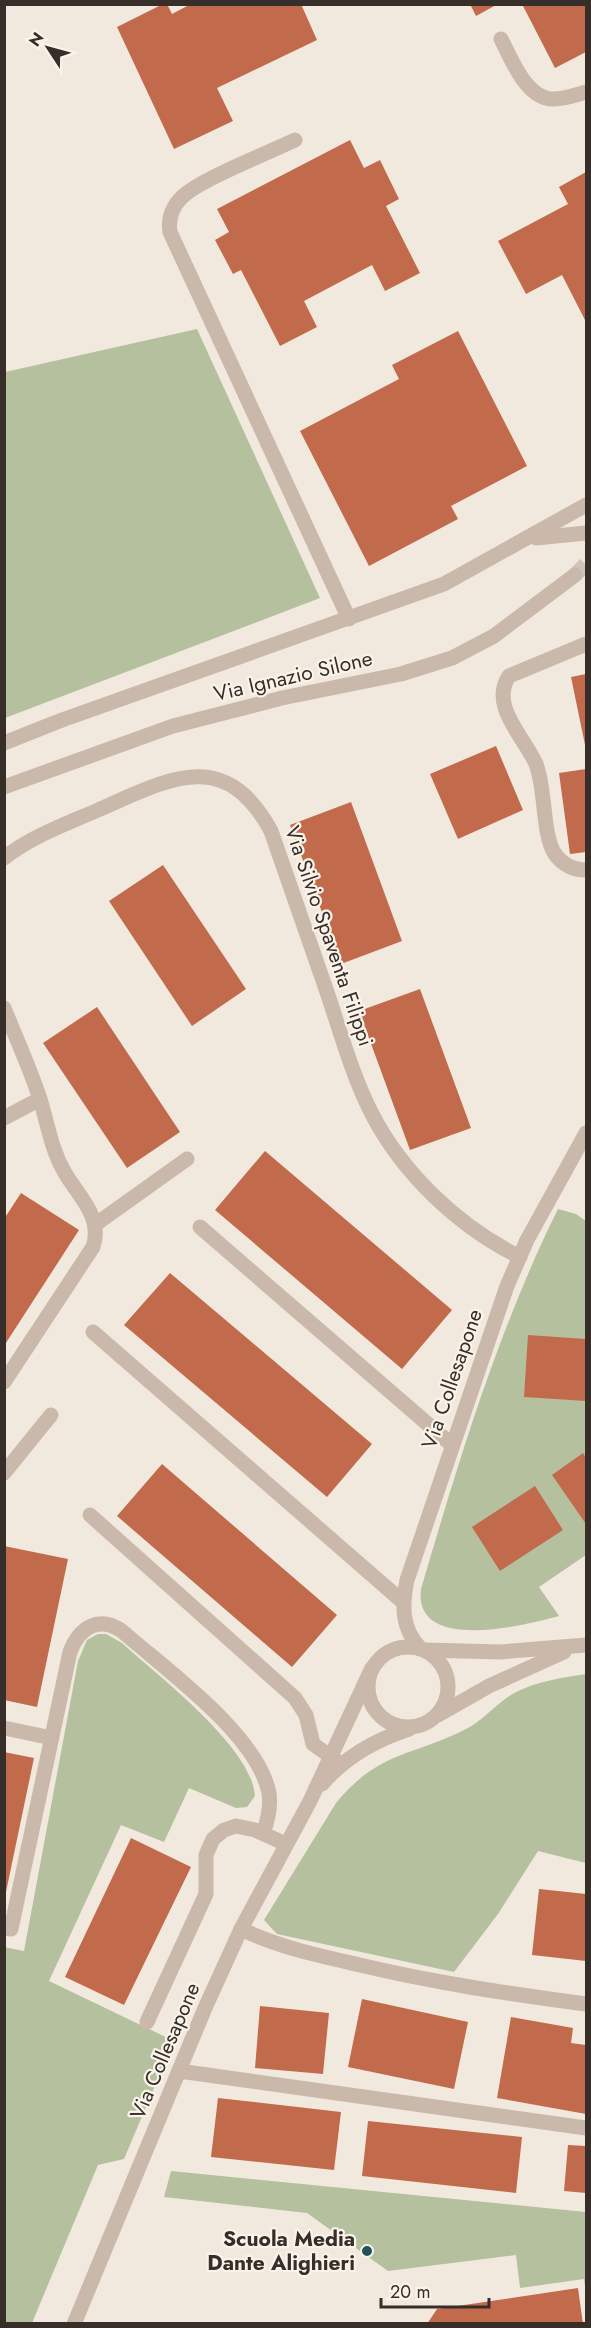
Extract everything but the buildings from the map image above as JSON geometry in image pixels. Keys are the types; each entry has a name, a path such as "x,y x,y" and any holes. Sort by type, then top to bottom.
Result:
{"street":[{"path":"501,39 522,78 539,95 548,99 561,99 586,92"},
{"path":"295,140 191,190 174,207 169,224 170,231 349,619"},
{"name":"Via Ignazio Silone","path":"4,743 72,716 444,584 586,505"},
{"name":"Via Ignazio Silone","path":"530,538 586,533"},
{"name":"Via Ignazio Silone","path":"4,787 173,726 282,698 401,674 443,661 494,636 575,575"},
{"path":"586,644 513,674 507,680 504,688 509,718 532,756 539,773 552,849 567,866 586,870"},
{"name":"Via Silvio Spaventa Filippi","path":"4,858 33,838 172,779 207,777 240,793 254,804 271,831 360,1087 384,1136 416,1176 461,1220 479,1234 520,1257"},
{"path":"4,1008 40,1099 50,1142 58,1161 96,1224 97,1236 93,1247 4,1382"},
{"path":"4,1118 40,1099"},
{"name":"Via Collesapone","path":"423,1649 407,1630 403,1602 407,1580 489,1333 520,1257 561,1176 586,1133"},
{"path":"96,1224 187,1159"},
{"path":"200,1227 452,1445"},
{"path":"93,1332 403,1602"},
{"path":"4,1473 51,1415"},
{"path":"90,1515 295,1698 306,1715 314,1744 335,1761 370,1744 419,1726 489,1686 582,1646"},
{"path":"4,1928 12,1929 68,1660 75,1640 82,1631 93,1624 116,1627 207,1705 244,1745 259,1767 268,1792 268,1815 263,1833"},
{"path":"419,1726 399,1727 387,1721 377,1713 368,1694 368,1681 372,1668 380,1657 392,1650 500,1652 582,1646"},
{"path":"423,1649 442,1664 449,1684 444,1704 436,1716"},
{"name":"Via Collesapone","path":"74,2324 179,2071 241,1929 310,1801 335,1761 372,1668"},
{"path":"4,1728 52,1738"},
{"path":"147,2022 206,1894 208,1880 206,1855 213,1839 220,1832 236,1826 263,1833 286,1844"},
{"path":"241,1929 284,1946 408,1976 475,1989 586,2004"},
{"path":"179,2071 586,2128"}],"green space":[{"path":"197,329 320,598 5,718 5,372"},
{"path":"558,1209 576,1214 586,1221 586,1555 539,1587 559,1616 499,1629 452,1628 435,1622 423,1609 421,1589 465,1444 498,1348 536,1255"},
{"path":"98,1634 106,1634 122,1643 201,1714 238,1756 250,1777 255,1796 247,1807 236,1808 189,1788 164,1842 121,1825 49,1981 174,2041 124,2159 98,2165 32,2323 5,2323 4,1947 24,1951 78,1661 87,1640"},
{"path":"586,1674 586,1863 538,1851 498,1914 454,1972 277,1934 264,1920 336,1803 367,1773 396,1757 470,1727 517,1692 546,1681"},
{"path":"171,2171 586,2212 586,2294 584,2279 520,2288 516,2255 388,2271 307,2213 164,2197"}],"tunnel":[{"path":"575,575 586,564"}],"place":[{"name":"Scuola Media Dante Alighieri","path":"367,2251"}]}
